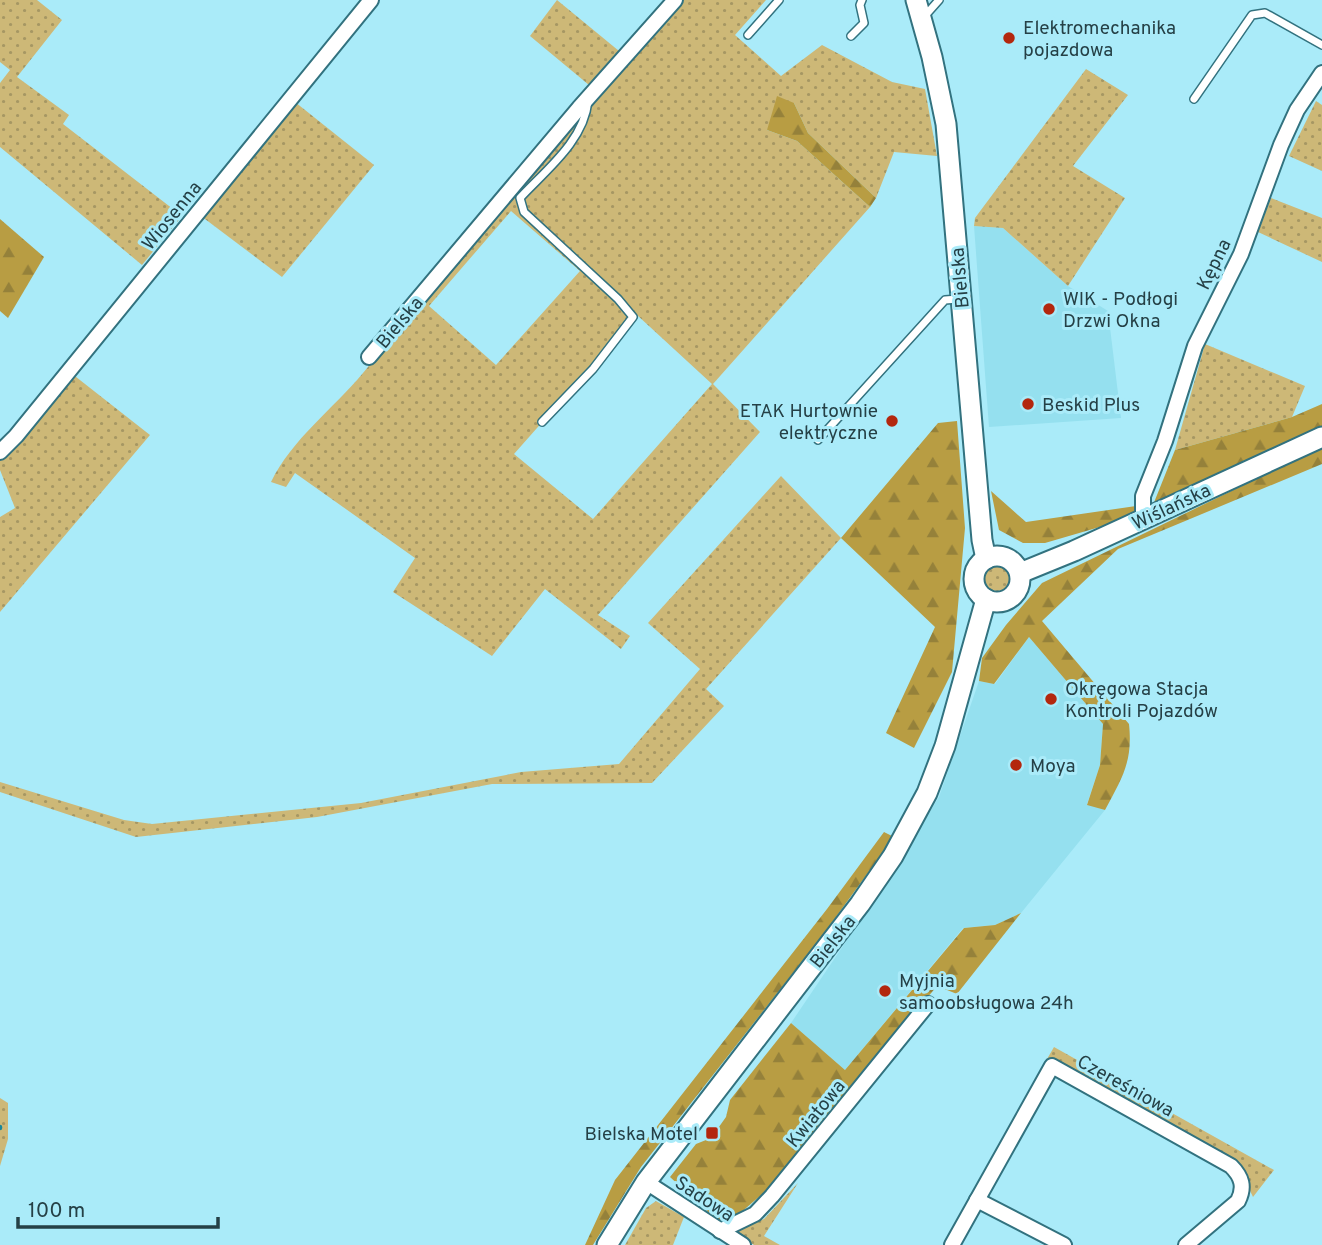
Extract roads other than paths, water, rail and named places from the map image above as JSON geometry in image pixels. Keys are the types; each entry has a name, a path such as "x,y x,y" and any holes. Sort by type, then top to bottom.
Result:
{"street":[{"name":"Wiosenna","path":"0,452 16,436 371,0"},
{"name":"Bielska","path":"369,357 588,98 675,0"},
{"name":"Bielska","path":"919,9 946,124 982,540 986,559"},
{"name":"Kępna","path":"1146,518 1143,495 1166,441 1195,346 1241,254 1280,145 1297,110 1322,73"},
{"name":"Wiślańska","path":"1020,573 1322,437"},
{"path":"993,556 1007,557 1020,573 1021,581 1015,595 1001,602 986,599 974,583 976,569 993,556"},
{"name":"Bielska","path":"607,1245 646,1182 860,904 893,856 927,793 945,746 986,599"},
{"name":"Kwiatowa","path":"720,1231 755,1214 772,1196 928,1004"},
{"name":"Czereśniowa","path":"952,1245 1052,1066 1231,1166 1238,1173 1242,1192 1238,1201 1186,1245"},
{"name":"Sadowa","path":"646,1182 743,1245"},
{"path":"977,1200 1064,1245"}],"lane":[{"path":"748,35 779,0"},
{"path":"851,36 864,23 860,5 862,0"},
{"path":"919,9 939,0"},
{"path":"1194,99 1255,13 1265,13 1322,46"},
{"path":"542,422 593,369 633,317 618,299 524,212 520,198 570,145 586,116 588,98"},
{"path":"818,440 945,300 961,299"}],"place":[{"name":"Elektromechanika pojazdowa","path":"1009,38"},
{"name":"WIK - Podłogi Drzwi Okna","path":"1049,309"},
{"name":"Beskid Plus","path":"1028,404"},
{"name":"ETAK Hurtownie elektryczne","path":"892,421"},
{"name":"Okręgowa Stacja Kontroli Pojazdów","path":"1051,699"},
{"name":"Moya","path":"1016,765"},
{"name":"Myjnia samoobsługowa 24h","path":"885,991"},
{"name":"Bielska Motel","path":"712,1133"}]}
